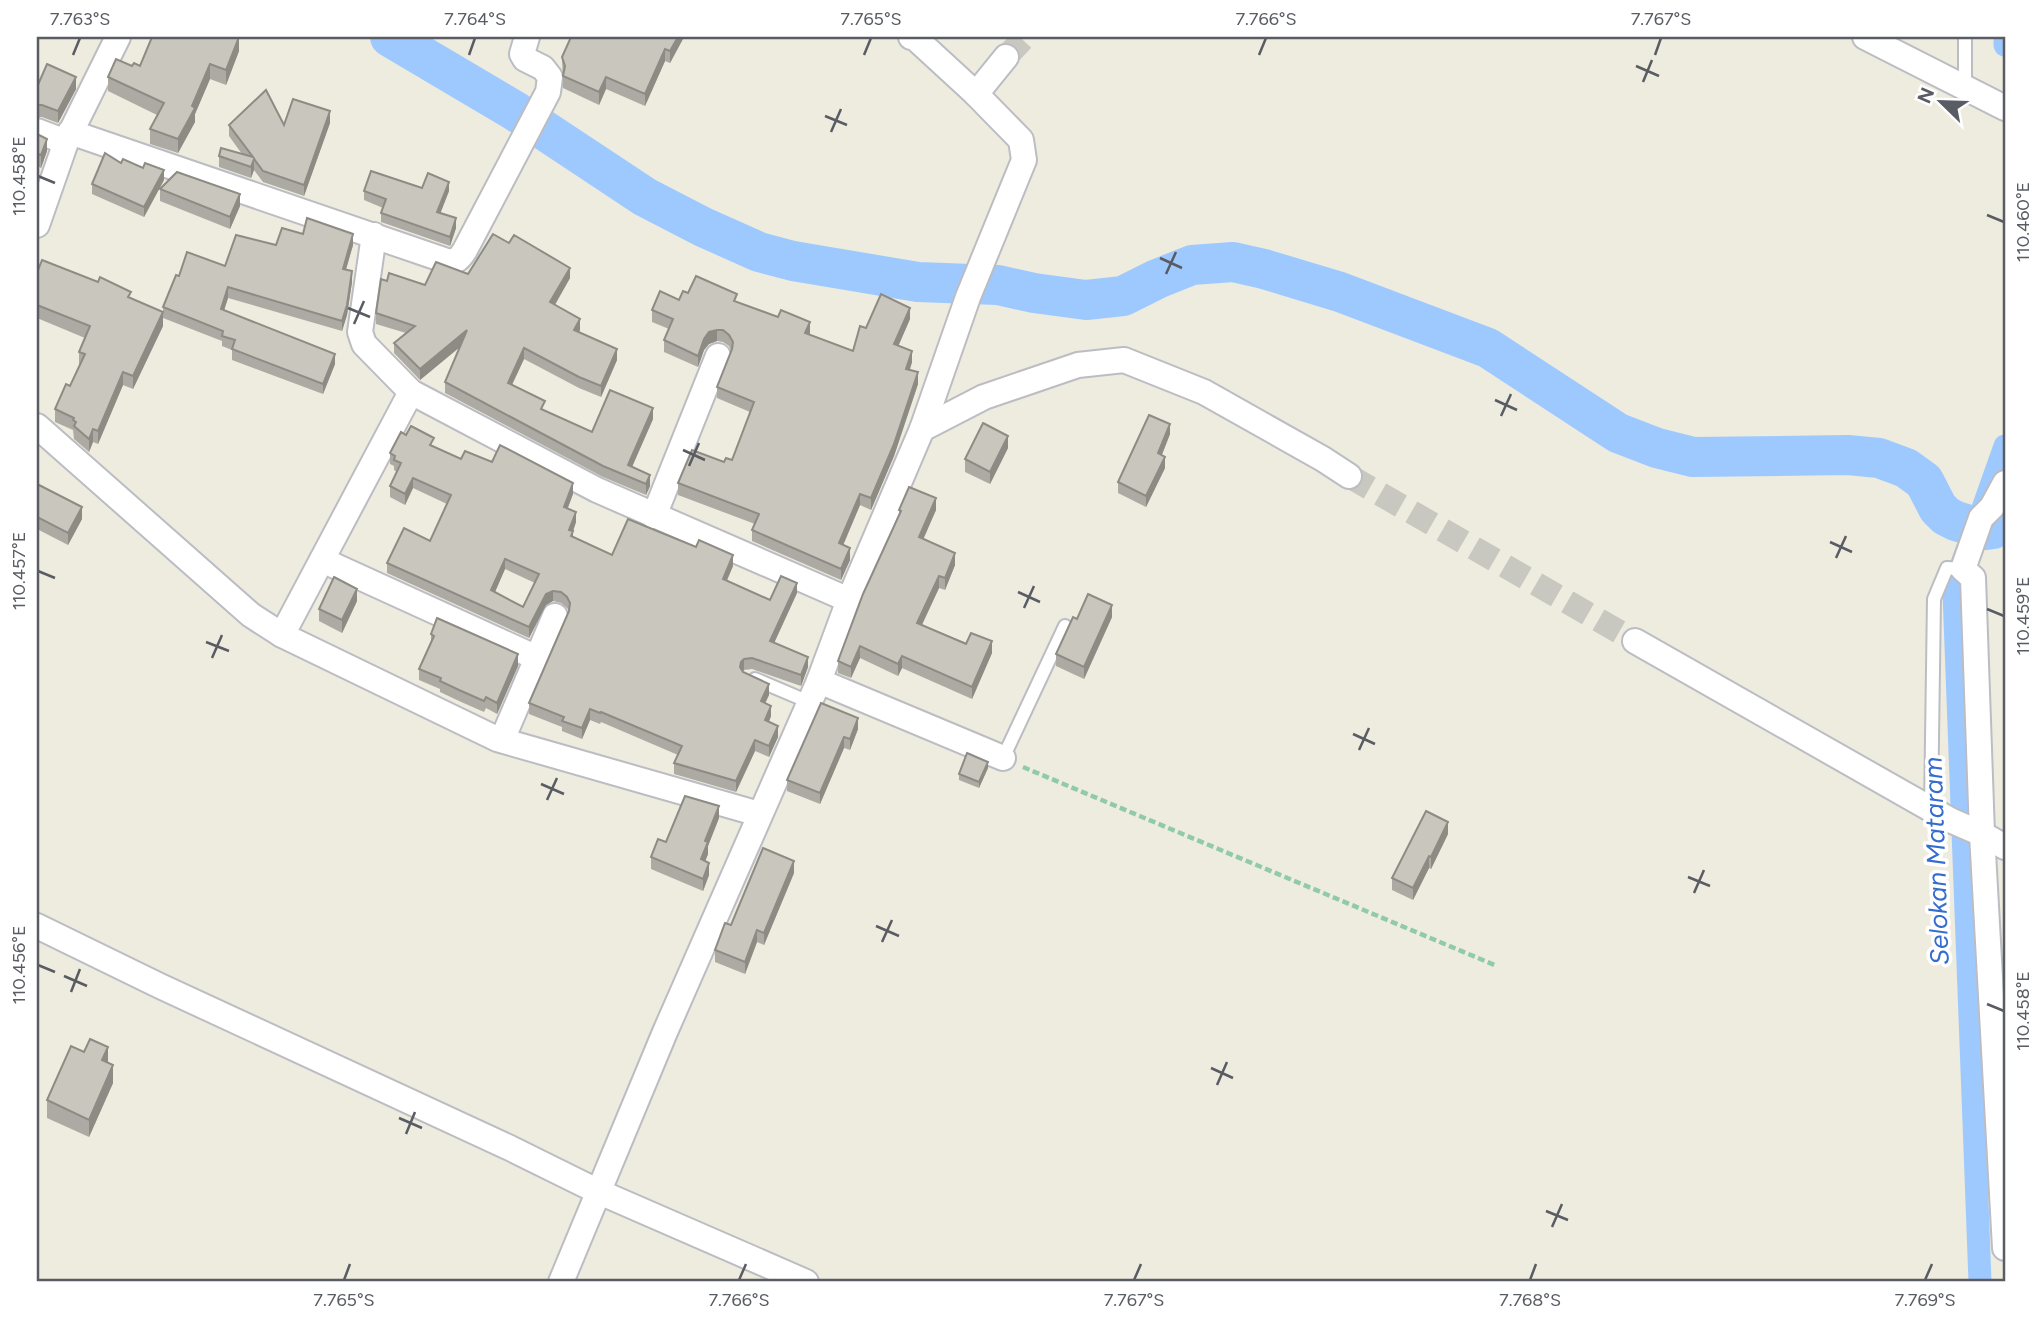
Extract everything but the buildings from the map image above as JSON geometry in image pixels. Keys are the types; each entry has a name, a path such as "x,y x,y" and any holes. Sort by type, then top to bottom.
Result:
{"street":[{"path":"37,225 68,137 118,37"},
{"path":"37,131 68,137 447,261 454,261 460,259 548,92 550,77 543,68 525,59 522,54 527,37"},
{"path":"561,1282 597,1191 814,691 849,600 922,429 968,297 1024,160 1021,139 913,37"},
{"path":"1865,37 2005,108"},
{"path":"976,94 1006,58"},
{"path":"374,235 360,332 364,344 411,392 597,490 849,600"},
{"path":"654,516 718,355"},
{"path":"922,429 984,397 1054,373 1078,365 1124,360 1203,392 1323,458 1349,476"},
{"path":"282,635 411,392"},
{"path":"37,426 251,615 282,635 502,740 759,814"},
{"path":"2005,483 1992,507 1982,518 1961,572 2005,1248"},
{"path":"322,560 537,658"},
{"path":"502,740 555,616"},
{"path":"1635,641 1940,814 2005,847"},
{"path":"814,691 1003,758"},
{"path":"37,926 597,1191 806,1282"}],"lane":[{"path":"1965,37 1969,90"},
{"path":"1940,814 1934,599 1961,572"},
{"path":"1003,758 1065,626"},
{"path":"749,677 814,691"}],"path":[{"path":"1003,758 1497,966"}],"waterway":[{"path":"390,37 515,111 645,197 759,252 793,261 918,282 998,285 1086,300 1123,296 1192,265 1233,262 1340,292 1488,348 1618,433 1657,448 1693,457 1848,455 1879,458 1906,468 1924,481 1938,508 1956,521 1986,530 1993,529 2005,517"},
{"name":"Selokan Mataram","path":"2005,37 2005,45"},
{"name":"Selokan Mataram","path":"1983,508 2005,446"},
{"name":"Selokan Mataram","path":"1967,550 1954,593 1980,1282"}],"tunnel":[{"path":"1006,57 1025,37"},
{"path":"1349,476 1635,641"}]}
